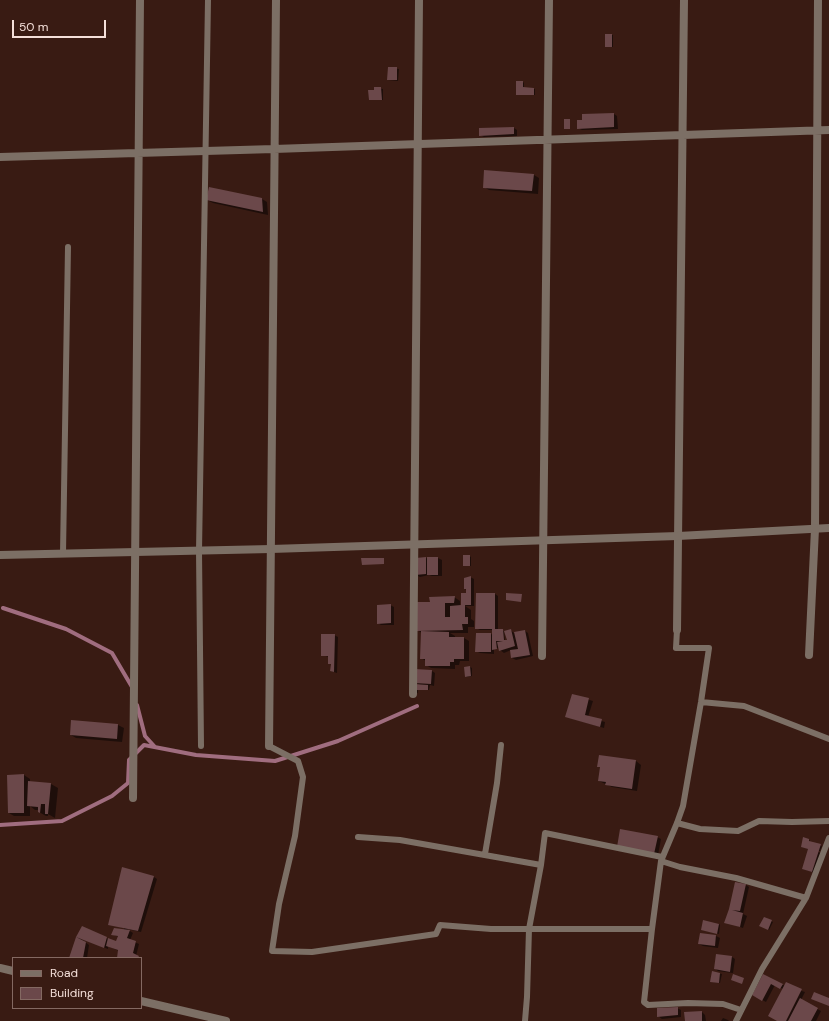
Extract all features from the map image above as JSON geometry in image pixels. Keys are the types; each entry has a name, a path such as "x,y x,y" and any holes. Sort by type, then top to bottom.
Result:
{"street":[{"path":"133,798 140,0"},
{"path":"269,746 276,0"},
{"path":"414,694 419,0"},
{"path":"542,656 549,0"},
{"path":"677,630 684,0"},
{"path":"809,655 815,528 818,0"},
{"path":"0,157 829,130"},
{"path":"0,555 200,551 678,536 829,528"},
{"path":"0,968 12,971"},
{"path":"142,1002 226,1021"}],"lane":[{"path":"201,746 200,551 208,0"},
{"path":"63,553 68,247"},
{"path":"677,630 676,648 710,648 683,806 678,823 661,859 644,1002 648,1005 688,1003 724,1004 741,1010"},
{"path":"701,702 744,706 829,738"},
{"path":"485,854 497,783 501,745"},
{"path":"269,746 298,761 303,777 295,836 279,904 272,951 312,952 436,934 440,925 492,929 652,929"},
{"path":"678,823 700,829 738,831 759,821 829,821"},
{"path":"525,1021 529,929 541,865 545,833 661,859 680,866 736,878 806,898"},
{"path":"358,837 400,840 541,865"},
{"path":"736,1021 762,968 806,898 829,838"}],"building":[{"path":"605,34 612,34 612,47 605,47"},
{"path":"388,67 397,67 397,80 387,80"},
{"path":"516,81 523,81 523,87 534,88 534,95 516,95"},
{"path":"374,87 381,87 382,100 369,100 368,90 374,90"},
{"path":"614,113 614,127 577,129 577,120 582,120 582,114"},
{"path":"564,119 570,119 570,129 564,129"},
{"path":"514,127 514,134 479,136 479,128"},
{"path":"484,170 534,174 532,191 483,188"},
{"path":"209,187 262,198 263,212 206,200"},
{"path":"463,555 470,555 470,566 463,566"},
{"path":"426,557 426,574 415,575 416,558"},
{"path":"427,557 438,557 438,575 427,575"},
{"path":"361,558 384,558 384,564 362,565"},
{"path":"471,576 471,605 465,605 465,617 468,617 468,624 462,624 463,630 416,631 416,602 430,602 429,597 455,596 454,603 445,603 445,617 450,617 450,606 461,605 461,593 466,593 466,589 464,589 464,578"},
{"path":"476,593 495,593 495,629 475,629"},
{"path":"506,593 522,594 521,602 506,600"},
{"path":"391,604 391,623 377,624 377,605"},
{"path":"492,629 503,629 504,640 507,640 504,631 511,629 515,646 499,651 497,642 503,641 496,641 497,649 492,650"},
{"path":"525,630 530,655 511,658 510,650 518,649 514,632"},
{"path":"421,631 449,632 449,637 464,637 464,659 454,659 454,662 450,662 450,666 425,666 425,659 420,659"},
{"path":"476,633 491,633 491,652 475,652"},
{"path":"321,634 335,634 334,672 330,671 331,664 328,664 328,656 321,656"},
{"path":"470,666 471,676 465,677 464,667"},
{"path":"415,669 432,670 431,684 414,683"},
{"path":"414,684 428,685 428,690 417,690"},
{"path":"572,694 589,698 585,715 602,719 600,727 565,717"},
{"path":"71,720 118,724 117,739 70,735"},
{"path":"599,755 636,760 632,789 605,785 606,782 598,781 600,767 597,767"},
{"path":"24,774 24,813 8,813 7,775"},
{"path":"28,781 51,783 48,814 45,814 45,804 41,804 40,813 38,812 38,807 27,806"},
{"path":"620,829 658,836 654,854 617,847"},
{"path":"803,837 809,839 809,841 821,844 812,872 802,869 808,849 801,847"},
{"path":"122,867 154,876 138,931 108,925"},
{"path":"735,882 746,884 740,911 732,910 743,913 740,927 724,923 729,909"},
{"path":"764,917 772,920 768,930 759,926"},
{"path":"703,920 719,924 717,934 701,930"},
{"path":"82,926 107,937 104,948 76,937"},
{"path":"114,928 130,930 127,938 136,941 133,953 138,957 117,957 118,950 106,946 108,938 116,941 118,936 111,935"},
{"path":"700,933 716,935 715,946 698,944"},
{"path":"76,937 86,942 83,957 69,957"},
{"path":"716,954 732,956 730,972 714,969"},
{"path":"712,971 720,973 719,983 710,982"},
{"path":"733,974 744,978 742,984 731,980"},
{"path":"763,974 783,984 780,989 771,984 762,1001 752,995"},
{"path":"786,982 802,989 786,1021 777,1021 768,1016"},
{"path":"814,992 829,998 829,1006 811,999"},
{"path":"800,998 818,1008 811,1021 788,1021"},
{"path":"678,1007 678,1015 657,1017 657,1008"},
{"path":"702,1011 702,1021 685,1021 684,1012"}],"waterway":[{"path":"3,608 66,629 112,653 132,687"},
{"path":"137,705 145,736 155,747"},
{"path":"0,825 62,821 112,796 128,783 129,760 144,745 196,755 275,761 338,741 417,706"}]}
